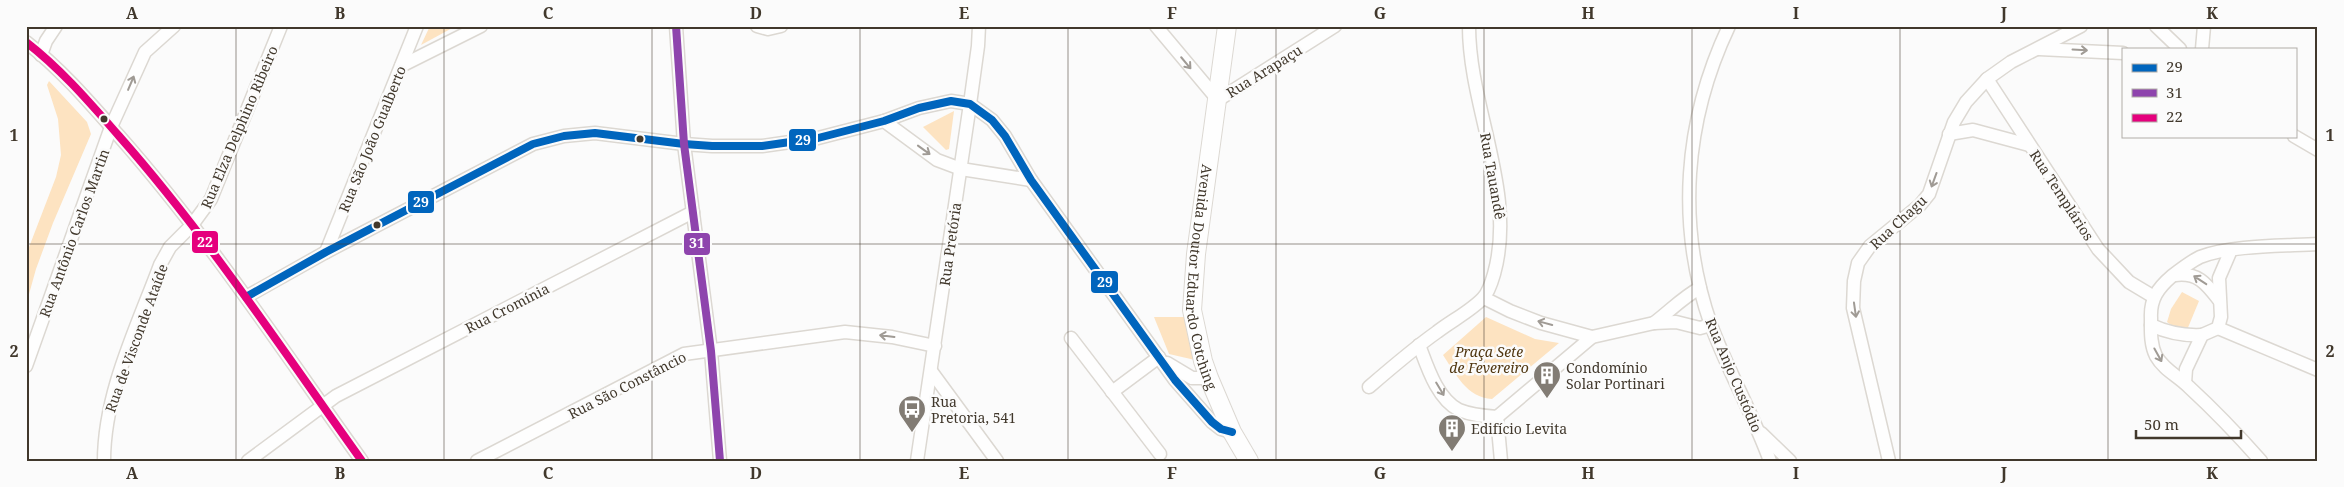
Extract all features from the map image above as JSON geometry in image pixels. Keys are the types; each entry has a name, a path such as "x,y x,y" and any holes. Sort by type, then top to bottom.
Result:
{"main road":[{"name":"Avenida Doutor Eduardo Cotching","path":"1227,26 1196,254 1192,310 1203,361 1209,378 1232,432 1249,461"}],"street":[{"path":"41,55 46,41 56,26"},
{"name":"Rua Antônio Carlos Martin","path":"26,366 111,127 145,52 174,26"},
{"name":"Rua Elza Delphino Ribeiro","path":"192,225 211,199 281,26"},
{"name":"Rua São João Gualberto","path":"326,252 417,26"},
{"path":"401,66 481,26"},
{"path":"676,26 684,144 711,350 720,461"},
{"path":"757,26 768,29 781,26"},
{"name":"Rua Pretória","path":"917,461 961,168 979,26"},
{"path":"1156,26 1218,100"},
{"name":"Rua Arapaçu","path":"1218,100 1335,26"},
{"name":"Rua Tauandê","path":"1469,26 1469,45 1499,202 1501,227 1499,256 1484,298"},
{"name":"Rua Anjo Custódio","path":"1729,26 1711,70 1692,138 1689,165 1691,234 1700,288 1711,325 1759,431 1770,461"},
{"name":"Rua Chagu","path":"1889,461 1853,308 1854,281 1858,263 1870,246 1920,205 1929,194 1949,134 1966,102 1987,79 2036,49 2081,26"},
{"path":"2156,26 2179,48"},
{"path":"2202,48 2204,26"},
{"path":"26,42 72,82 148,169 246,297 362,461"},
{"path":"2036,49 2122,53"},
{"name":"Rua Templários","path":"1987,79 2098,249 2129,282 2154,297"},
{"path":"246,297 326,252 532,144 564,136 595,133 684,144 762,146 818,138 884,121 920,108 951,101 970,104 992,120 1005,136 1030,180 1175,380 1212,422 1221,429 1232,432"},
{"path":"884,121 938,160 961,168 1030,180"},
{"path":"1949,134 1973,130 2029,145"},
{"path":"2296,137 2318,150"},
{"name":"Rua Cromínia","path":"248,461 336,396 693,212"},
{"name":"Rua de Visconde Ataíde","path":"104,461 105,430 117,386 160,265 170,248 192,225"},
{"path":"2261,461 2186,383 2171,374 2156,356 2150,334 2150,311 2154,297 2173,276 2189,262 2203,256 2230,250 2318,244"},
{"path":"2218,328 2221,317 2219,278 2230,250"},
{"path":"2173,276 2188,273 2208,285 2221,302"},
{"path":"1654,323 1680,303 1684,296 1700,288"},
{"path":"1369,387 1419,345 1484,298 1541,323 1592,337"},
{"path":"1680,303 1682,316 1688,325"},
{"path":"1419,345 1428,368 1446,399 1458,409 1472,414 1497,417 1592,337 1654,323 1676,322 1700,328 1711,325"},
{"path":"2151,324 2164,331 2184,336 2202,335 2218,328 2318,370"},
{"name":"Rua São Constâncio","path":"477,461 684,354 845,332 892,337 935,346"},
{"path":"2186,383 2186,369 2202,335"},
{"path":"1071,338 1160,454"},
{"path":"1158,357 1192,378 1209,378"},
{"path":"1112,392 1158,357"},
{"path":"931,371 997,461"},
{"path":"1497,417 1501,461"},
{"path":"1759,431 1790,461"}],"green space":[{"path":"430,26 456,26 421,45"},
{"path":"49,81 87,122 91,134 53,223 36,269 26,305 26,255 56,177 61,155 58,119 47,85"},
{"path":"954,111 949,149 946,150 923,127"},
{"path":"2182,292 2199,301 2187,330 2175,328 2167,322 2171,309"},
{"path":"1154,317 1185,317 1195,360 1169,354"},
{"name":"Praça Sete de Fevereiro","path":"1486,317 1535,339 1559,343 1492,399 1483,398 1469,389 1457,377 1443,355"}],"transit line":[{"name":"31","path":"676,26 684,144 711,351 720,461"},
{"name":"22","path":"26,42 64,75 119,136 184,214 245,296 362,461"},
{"name":"29","path":"246,297 326,252 533,144 564,136 595,133 684,144 762,146 818,138 884,121 919,108 951,101 970,104 992,120 1005,136 1031,180 1175,380 1212,422 1221,429 1232,432"}],"place":[{"name":"Condomínio Solar Portinari","path":"1547,399"},
{"name":"Rua Pretoria, 541","path":"912,433"},
{"name":"Edifício Levita","path":"1452,452"}]}
